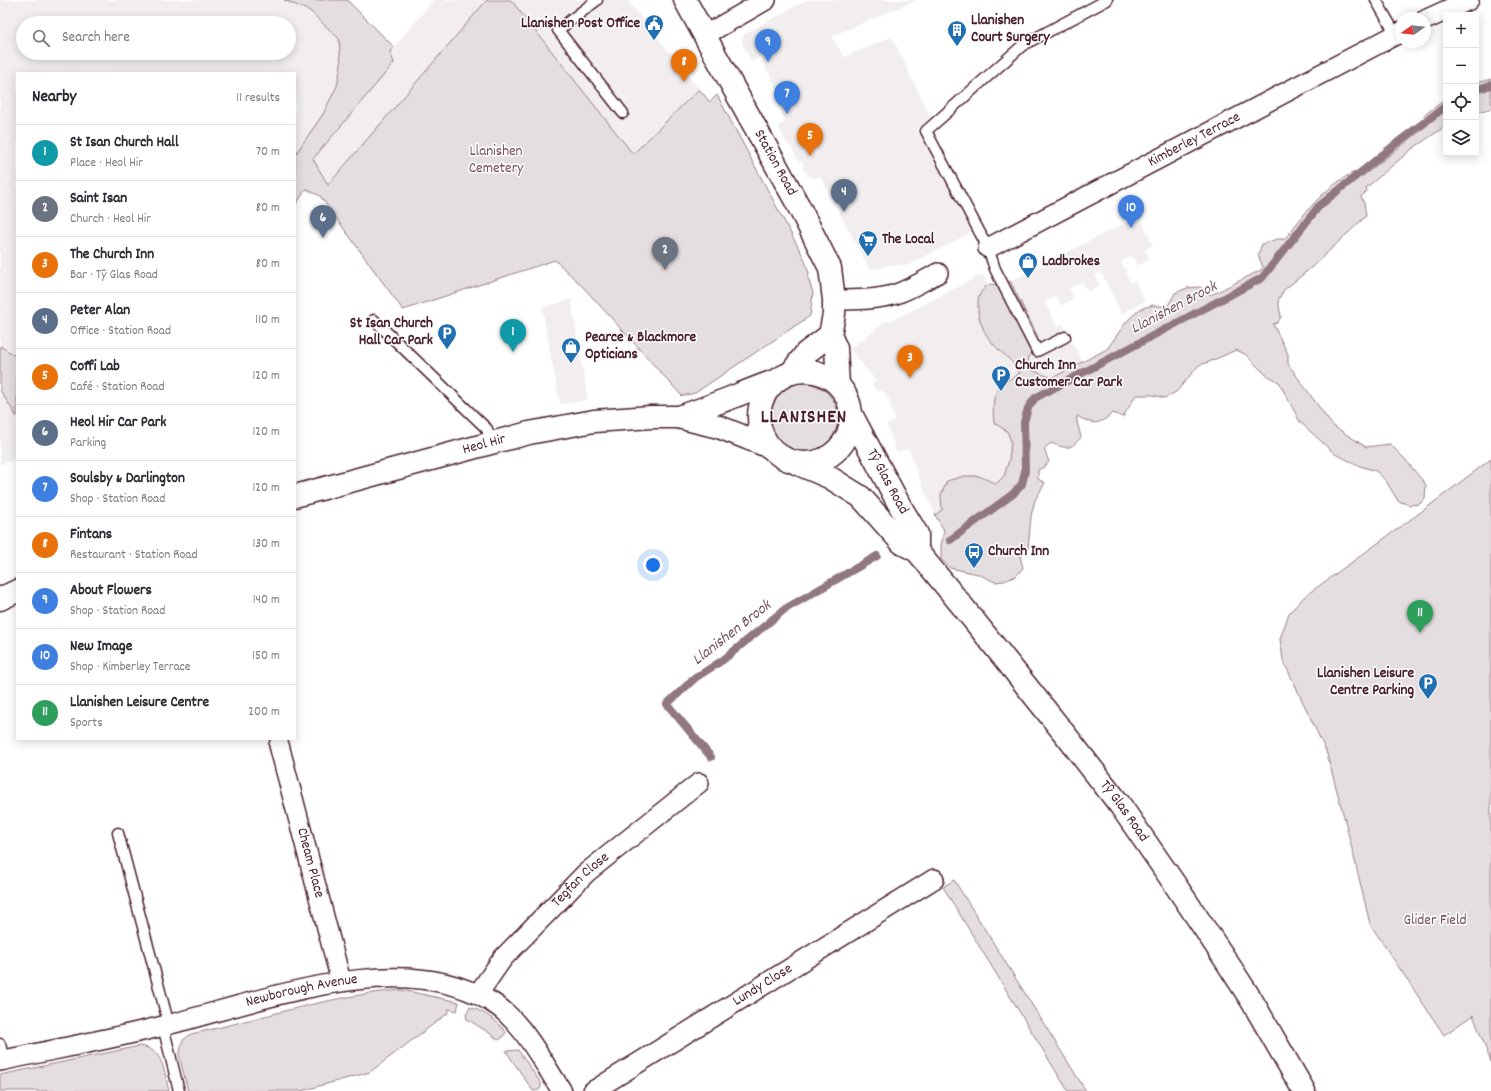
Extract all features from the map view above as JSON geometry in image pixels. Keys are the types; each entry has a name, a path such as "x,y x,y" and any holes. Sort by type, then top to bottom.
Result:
{"main road":[{"name":"Station Road","path":"685,0 821,248 830,268 834,300 834,314 830,335 836,348 838,385"},
{"path":"784,377 806,371 819,373 838,385 845,394 851,414 850,430 846,439 836,452 828,458 812,463 796,463 782,457 770,447 765,440 760,424 759,412 766,392 784,377 806,353 830,335"},
{"name":"Heol Hir","path":"678,417 711,407 749,390 784,377"},
{"name":"Tŷ Glas Road","path":"851,414 900,506 917,534 917,551"},
{"name":"Heol Hir","path":"296,496 529,433 594,421 651,417 678,417 719,427 770,447"},
{"name":"Tŷ Glas Road","path":"796,463 829,477 861,497 902,543 917,551 1068,738 1120,805 1174,883 1252,1001 1304,1091"},
{"path":"0,599 16,591"}],"street":[{"path":"705,35 766,0"},
{"path":"1431,17 1469,0"},
{"name":"Kimberley Terrace","path":"988,248 1395,36"},
{"path":"834,300 884,297 896,294 938,273"},
{"name":"Cheam Place","path":"279,745 341,981"},
{"name":"Tegfan Close","path":"478,994 508,952 586,872 699,783"},
{"name":"Lundy Close","path":"593,1091 934,879"},
{"name":"Newborough Avenue","path":"1,1055 48,1052 166,1025 293,990 341,981 388,977 414,978 453,986 478,994 502,1008 524,1034 562,1091"}],"lane":[{"path":"597,0 558,30 623,113"},
{"path":"1065,337 1037,351 993,263 988,248 926,131 1023,46 1107,0"},
{"path":"1376,0 1395,29"},
{"path":"374,320 487,429 491,443"},
{"path":"118,833 166,1025 179,1091"}],"shaded area":[{"path":"0,0 284,0 310,11 339,40 341,65 337,86 324,114 296,154 296,72 16,72 16,458 0,465"},
{"path":"434,0 487,0 328,185 313,159 393,63 390,51"},
{"path":"511,0 627,0 699,89 633,154"},
{"path":"807,0 917,0 832,36 844,57 892,37 929,114 932,116 917,130 972,232 909,265 887,265 870,270 820,176 814,179 812,176 809,177 802,167 804,165 802,161 799,162 790,145 788,145 778,126 786,122 779,108 785,104 760,57 751,61 742,43 743,35"},
{"path":"1139,216 1153,245 1145,250 1150,259 1137,266 1132,256 1121,262 1131,283 1135,281 1145,301 1122,314 1101,272 1095,275 1100,285 1088,292 1082,282 1069,289 1074,298 1061,306 1056,296 1045,302 1057,327 1063,324 1083,362 1032,389 1013,411 1009,460 1002,491 961,500 935,515 909,449 896,452 887,424 895,421 888,397 881,389 877,392 872,385 876,381 850,349 887,320 889,322 983,274 991,291"},
{"path":"571,299 588,400 560,404 542,308"}],"green space":[{"name":"Llanishen Cemetery","path":"284,0 347,0 394,47 390,51 394,63 313,159 328,185 487,0 511,0 633,154 699,89 710,102 717,95 804,258 813,293 810,316 695,393 682,396 583,287 555,260 403,310 320,196 306,189 296,204 296,154 323,114 337,86 341,65 339,39 310,11"},
{"path":"1491,79 1491,109 1479,111 1479,82"},
{"path":"1443,101 1443,128 1412,149 1366,188 1367,191 1361,197 1364,203 1366,216 1312,267 1284,290 1278,300 1281,317 1277,323 1273,324 1288,354 1288,364 1332,425 1366,447 1390,444 1405,459 1426,485 1425,498 1420,504 1410,505 1398,501 1386,481 1376,471 1360,466 1335,454 1300,422 1279,382 1265,374 1245,354 1236,350 1199,365 1176,392 1164,398 1153,395 1136,395 1123,417 1113,413 1103,420 1095,423 1077,416 1081,437 1074,444 1064,447 1051,443 1044,449 1049,462 1038,470 1038,479 1045,483 1035,500 1031,516 1028,550 1020,556 1023,568 1016,576 1004,581 995,582 978,574 950,568 941,559 941,546 944,530 935,515 942,510 941,495 947,481 964,476 979,476 996,484 1004,476 1009,460 1011,441 1007,431 994,423 994,402 996,392 999,387 1020,373 1011,361 994,345 983,329 979,317 978,300 981,292 985,288 990,284 995,285 1010,281 1037,335 1028,360 1032,370 1052,378 1107,349 1127,321 1140,309 1153,305 1167,307 1175,293 1187,288 1200,287 1211,295 1261,270 1263,267 1258,255 1262,244 1277,239 1285,239 1316,201 1334,185 1354,172 1362,174 1363,176 1428,125 1424,115"},
{"path":"0,346 16,356 16,415 0,390"},
{"path":"803,383 816,386 828,393 835,405 838,418 835,431 828,443 816,450 803,453 790,450 778,443 771,431 768,418 771,405 778,393 790,386"},
{"name":"Glider Field","path":"1491,459 1491,1062 1473,1015 1444,1035 1370,924 1346,824 1326,751 1283,660 1280,639 1289,613 1305,596"},
{"path":"954,880 1086,1091 1068,1091 943,887"},
{"path":"402,990 459,1002 457,1011 449,1009 448,1013 370,1072 301,1091 188,1091 179,1055 183,1040 191,1034 322,1002"},
{"path":"470,1007 490,1017 498,1024 506,1032 502,1038 498,1040 467,1019 466,1015"},
{"path":"140,1046 148,1048 154,1052 162,1062 169,1091 0,1091 0,1075"},
{"path":"518,1050 541,1083 539,1090 533,1091 506,1051"}],"waterway":[{"name":"Llanishen Brook","path":"1479,89 1491,85"},
{"name":"Llanishen Brook","path":"950,540 1013,494 1022,484 1025,471 1024,422 1028,408 1035,398 1262,278 1319,206 1443,108"},
{"name":"Llanishen Brook","path":"711,757 667,704 695,678 723,660 785,609 877,556"}],"place":[{"name":"Llanishen Post Office","path":"654,41"},
{"name":"Llanishen Court Surgery","path":"957,47"},
{"name":"About Flowers","path":"768,62"},
{"name":"Fintans","path":"684,82"},
{"name":"Soulsby & Darlington","path":"787,114"},
{"name":"Coffi Lab","path":"810,156"},
{"name":"Peter Alan","path":"844,212"},
{"name":"New Image","path":"1131,228"},
{"name":"Heol Hir Car Park","path":"323,238"},
{"name":"The Local","path":"868,257"},
{"name":"Saint Isan","path":"665,270"},
{"name":"Ladbrokes","path":"1028,279"},
{"name":"St Isan Church Hall Car Park","path":"447,350"},
{"name":"St Isan Church Hall","path":"513,352"},
{"name":"Pearce & Blackmore Opticians","path":"571,364"},
{"name":"The Church Inn","path":"910,378"},
{"name":"Church Inn Customer Car Park","path":"1001,392"},
{"name":"Church Inn","path":"974,569"},
{"name":"Llanishen Leisure Centre","path":"1420,633"},
{"name":"Llanishen Leisure Centre Parking","path":"1428,700"}],"district":[{"name":"LLANISHEN","path":"804,418"}]}
